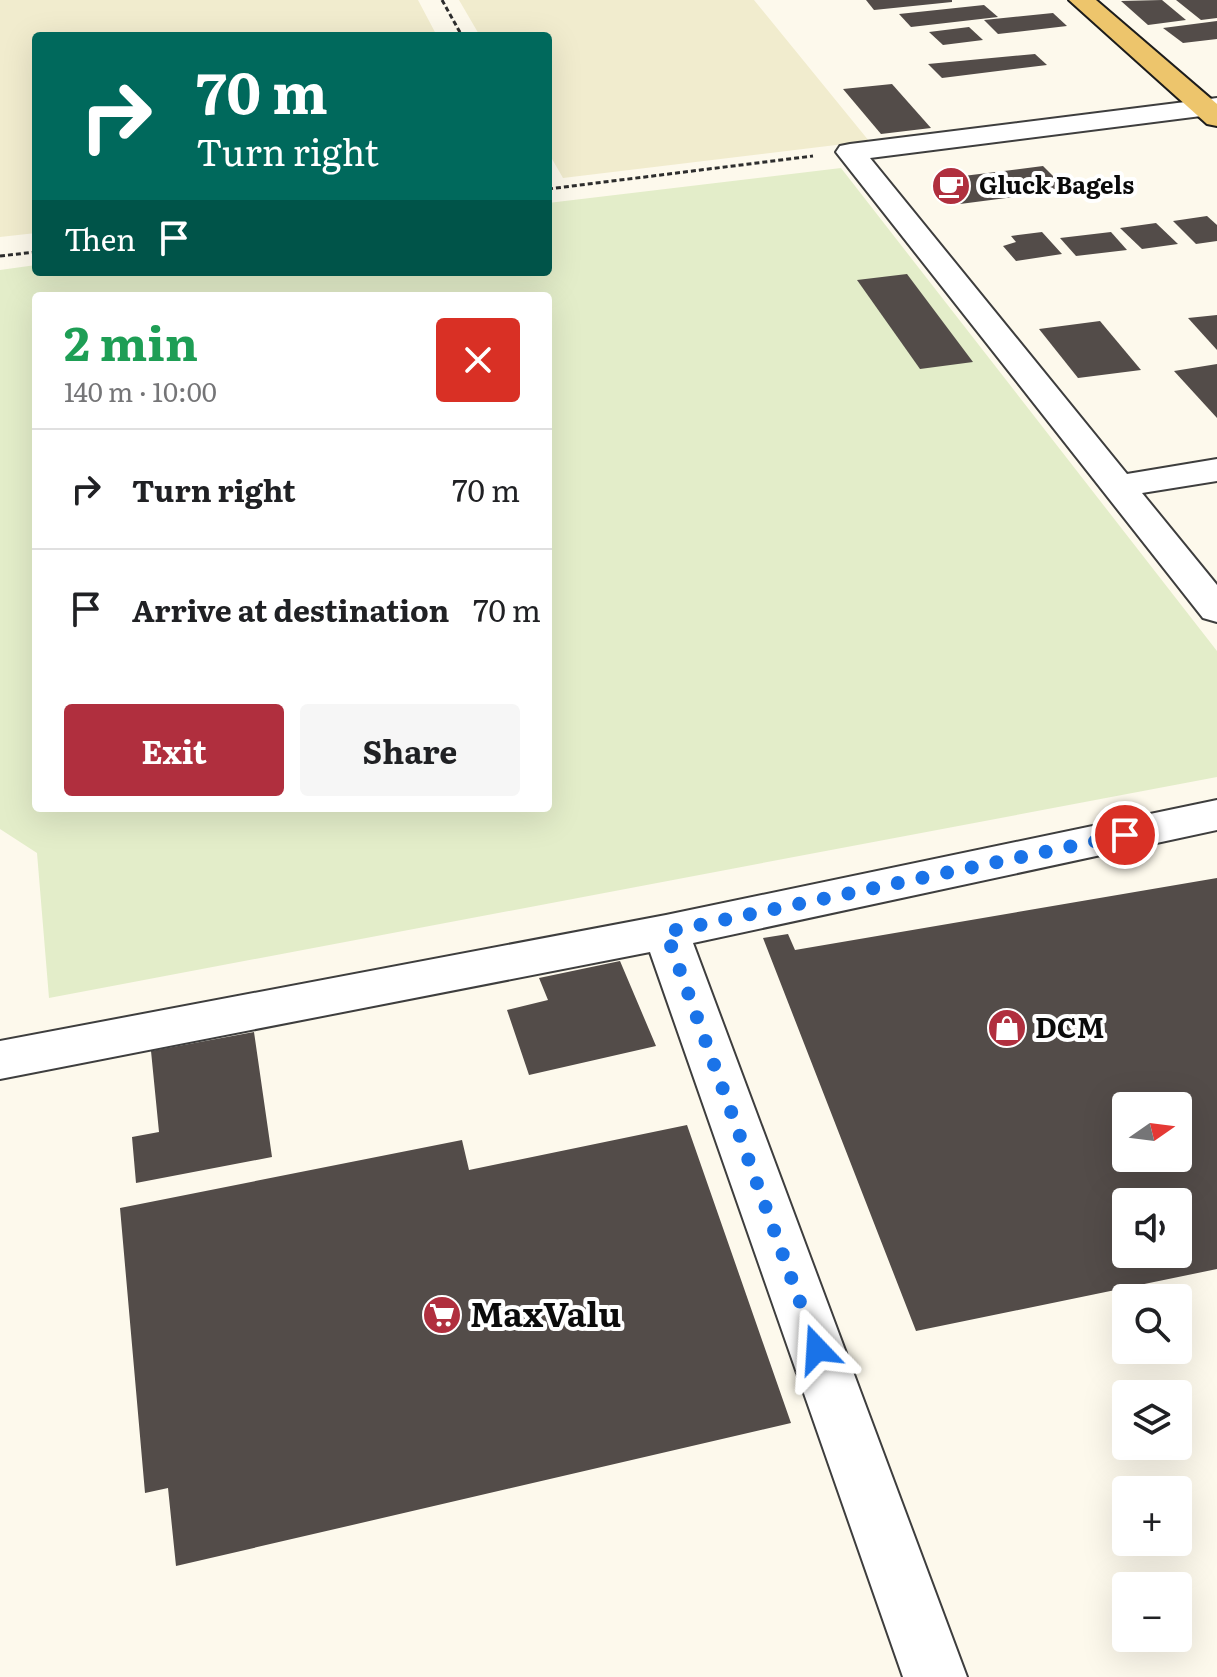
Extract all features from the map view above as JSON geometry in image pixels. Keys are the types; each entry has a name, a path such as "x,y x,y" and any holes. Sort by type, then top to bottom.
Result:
{"main road":[{"path":"1081,0 1213,111"}],"street":[{"path":"850,152 1213,111"},
{"path":"850,152 1217,610"},
{"path":"1119,486 1217,470"},
{"path":"0,1060 666,932 1217,815"},
{"path":"666,932 935,1677"}],"path":[{"path":"442,0 460,32"},
{"path":"552,189 850,152"},
{"path":"0,256 32,252"}],"shaded area":[{"path":"0,0 418,0 435,32 32,32 32,233 0,237"},
{"path":"459,0 754,0 869,141 563,178 552,159 552,32 478,32"}],"green space":[{"path":"841,168 1217,651 1217,777 49,998 37,853 0,829 0,270 32,266 32,276 552,276 552,203"}],"building":[{"path":"866,0 952,0 952,2 874,10"},
{"path":"1162,0 1186,20 1148,25 1121,1"},
{"path":"1176,0 1217,0 1217,18 1201,20"},
{"path":"984,5 998,17 911,27 899,14"},
{"path":"1053,13 1067,26 998,34 984,20"},
{"path":"1217,21 1217,39 1183,43 1163,28"},
{"path":"969,27 983,40 943,45 929,32"},
{"path":"1035,54 1047,65 942,78 928,64"},
{"path":"892,84 931,128 881,134 843,89"},
{"path":"1043,166 1067,190 960,204 939,179"},
{"path":"1207,216 1217,225 1217,241 1196,244 1173,221"},
{"path":"1156,223 1178,244 1142,249 1120,228"},
{"path":"1042,232 1062,254 1016,261 1003,246 1016,242 1011,236"},
{"path":"1111,232 1127,250 1076,256 1060,238"},
{"path":"907,274 973,362 920,369 857,280"},
{"path":"1217,315 1217,350 1188,318"},
{"path":"1100,321 1141,370 1078,378 1039,329"},
{"path":"1217,364 1217,418 1174,371"},
{"name":"DCM","path":"1217,878 1217,1269 1144,1284 1112,1284 1112,1291 916,1331 763,938 788,934 795,950"},
{"path":"620,961 656,1046 529,1075 507,1010 548,1000 539,978"},
{"path":"254,1032 272,1157 136,1183 132,1137 159,1132 151,1051"},
{"name":"MaxValu","path":"687,1125 791,1423 176,1566 168,1488 145,1493 120,1208 462,1140 469,1170"}],"place":[{"name":"Gluck Bagels","path":"951,186"},
{"name":"DCM","path":"1007,1028"},
{"name":"MaxValu","path":"442,1315"}],"route":[{"path":"817,1349 666,932 1125,835"}]}
